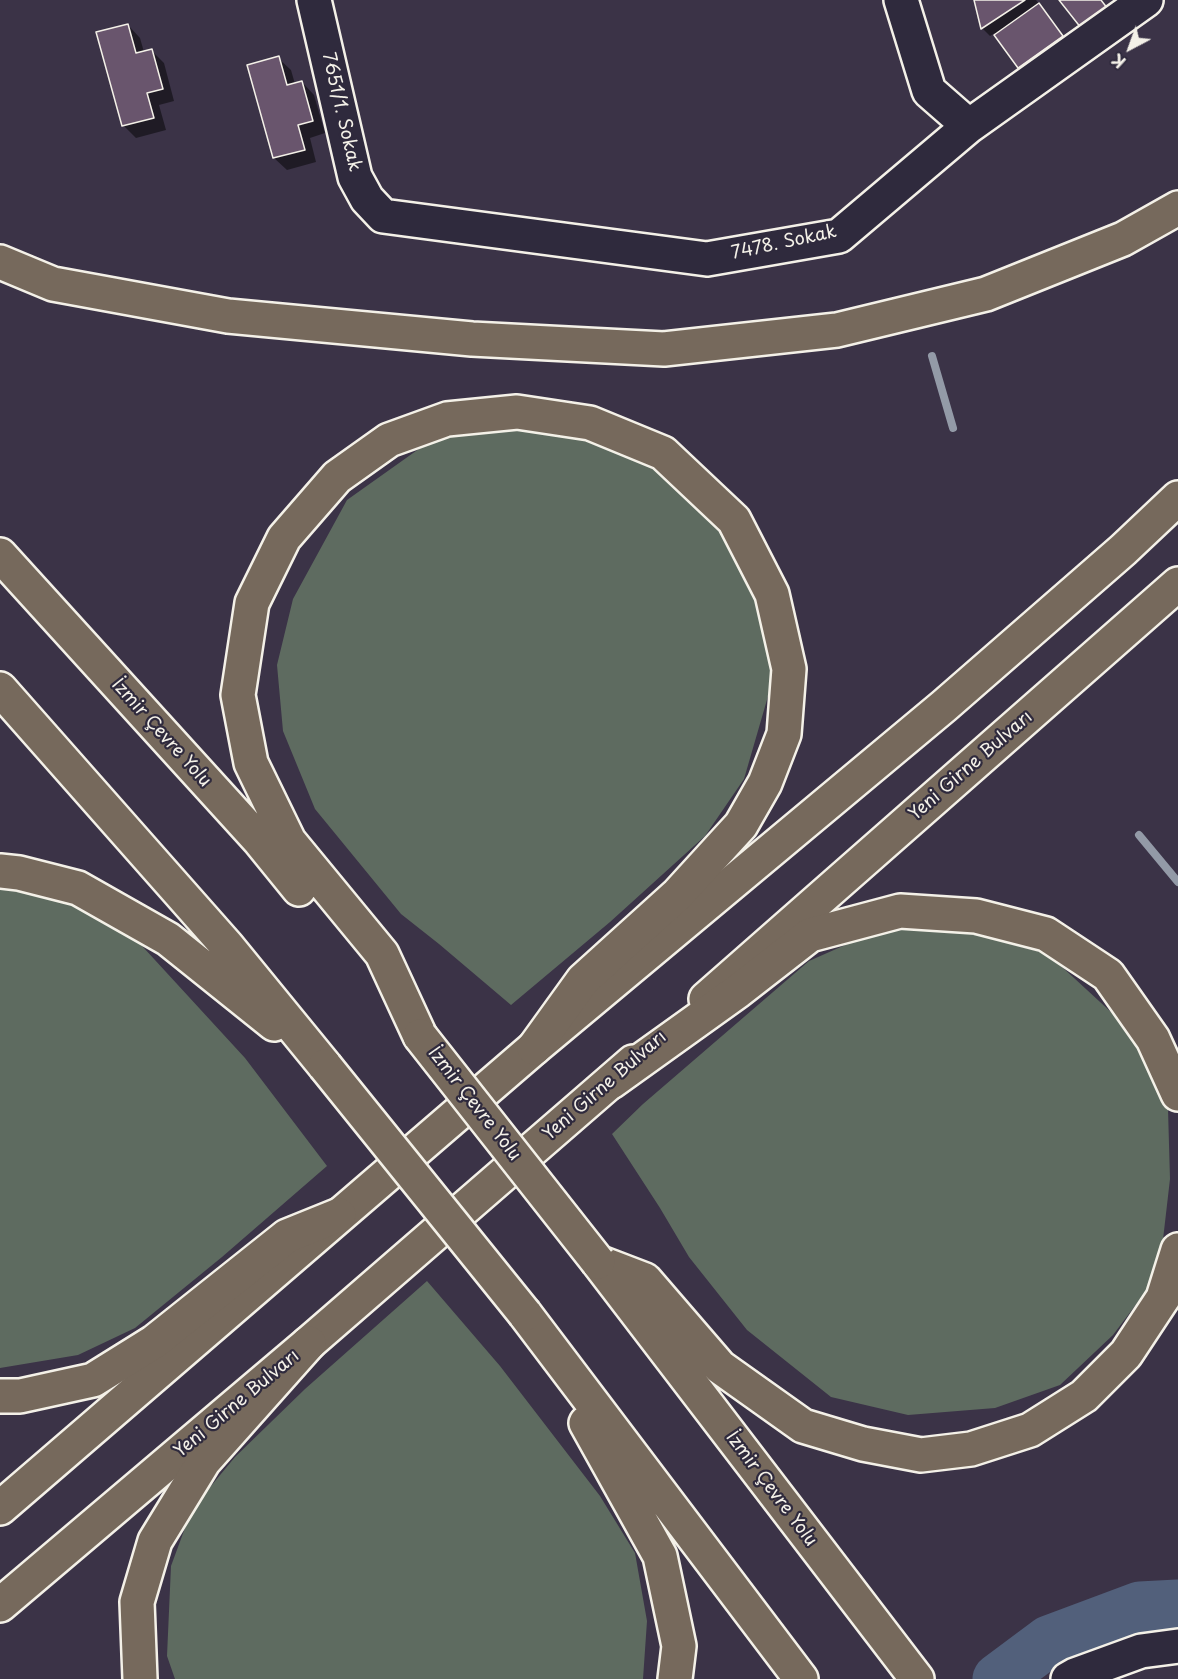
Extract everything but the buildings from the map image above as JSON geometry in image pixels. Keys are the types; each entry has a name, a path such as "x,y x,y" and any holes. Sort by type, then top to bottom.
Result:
{"main road":[{"path":"0,262 52,284 228,316 472,339 664,349 837,330 986,294 1123,239 1178,208"},
{"path":"420,1036 382,954 289,841 251,762 238,695 252,603 284,538 337,477 389,440 447,419 518,412 590,423 663,453 734,520 772,594 789,669 784,734 765,783 741,825 678,894 583,980 534,1048"},
{"path":"0,1508 534,1048 944,706 1123,550 1178,498"},
{"name":"İzmir Çevre Yolu","path":"0,555 260,841 420,1036 598,1262 917,1679"},
{"name":"Yeni Girne Bulvarı","path":"0,1605 309,1343 611,1082 1178,584"},
{"path":"0,689 228,946 525,1314 801,1679"},
{"path":"0,871 19,873 78,888 168,939 325,1066"},
{"path":"611,1082 738,991 810,935 900,911 976,916 1046,934 1108,975 1153,1039 1178,1094"},
{"path":"0,1396 20,1396 93,1380 154,1342 287,1236 339,1215"},
{"path":"598,1262 645,1280 720,1367 803,1426 863,1444 921,1455 971,1449 1030,1430 1084,1396 1126,1354 1163,1298 1178,1250"},
{"path":"525,1314 660,1556 679,1646 675,1679"},
{"path":"140,1679 137,1602 155,1541 204,1461 309,1343"}],"street":[{"name":"7651/1. Sokak","path":"314,0 355,177 367,199 383,216"},
{"path":"901,0 929,91 969,126"},
{"name":"7478. Sokak","path":"383,216 707,259 839,236 969,126 1137,2"},
{"path":"1068,1679 1141,1651 1178,1646"}],"green space":[{"path":"538,426 608,442 683,486 720,527 760,609 773,679 744,779 705,836 610,922 511,1005 401,914 315,809 283,731 277,665 293,599 347,500 423,446 474,428"},
{"path":"0,882 54,890 132,935 245,1058 327,1166 222,1257 135,1328 78,1355 0,1368"},
{"path":"940,925 1048,954 1125,1025 1168,1109 1170,1179 1159,1274 1113,1335 1060,1385 995,1408 908,1415 831,1397 747,1330 689,1257 612,1134 643,1104 809,961 870,934"},
{"path":"427,1281 500,1366 600,1496 635,1553 647,1621 643,1679 175,1679 167,1656 171,1566 192,1509 235,1457 305,1389"}],"waterway":[{"path":"932,356 953,428"},
{"path":"1139,835 1178,882"},
{"path":"998,1679 1049,1641 1140,1607 1178,1605"}]}
